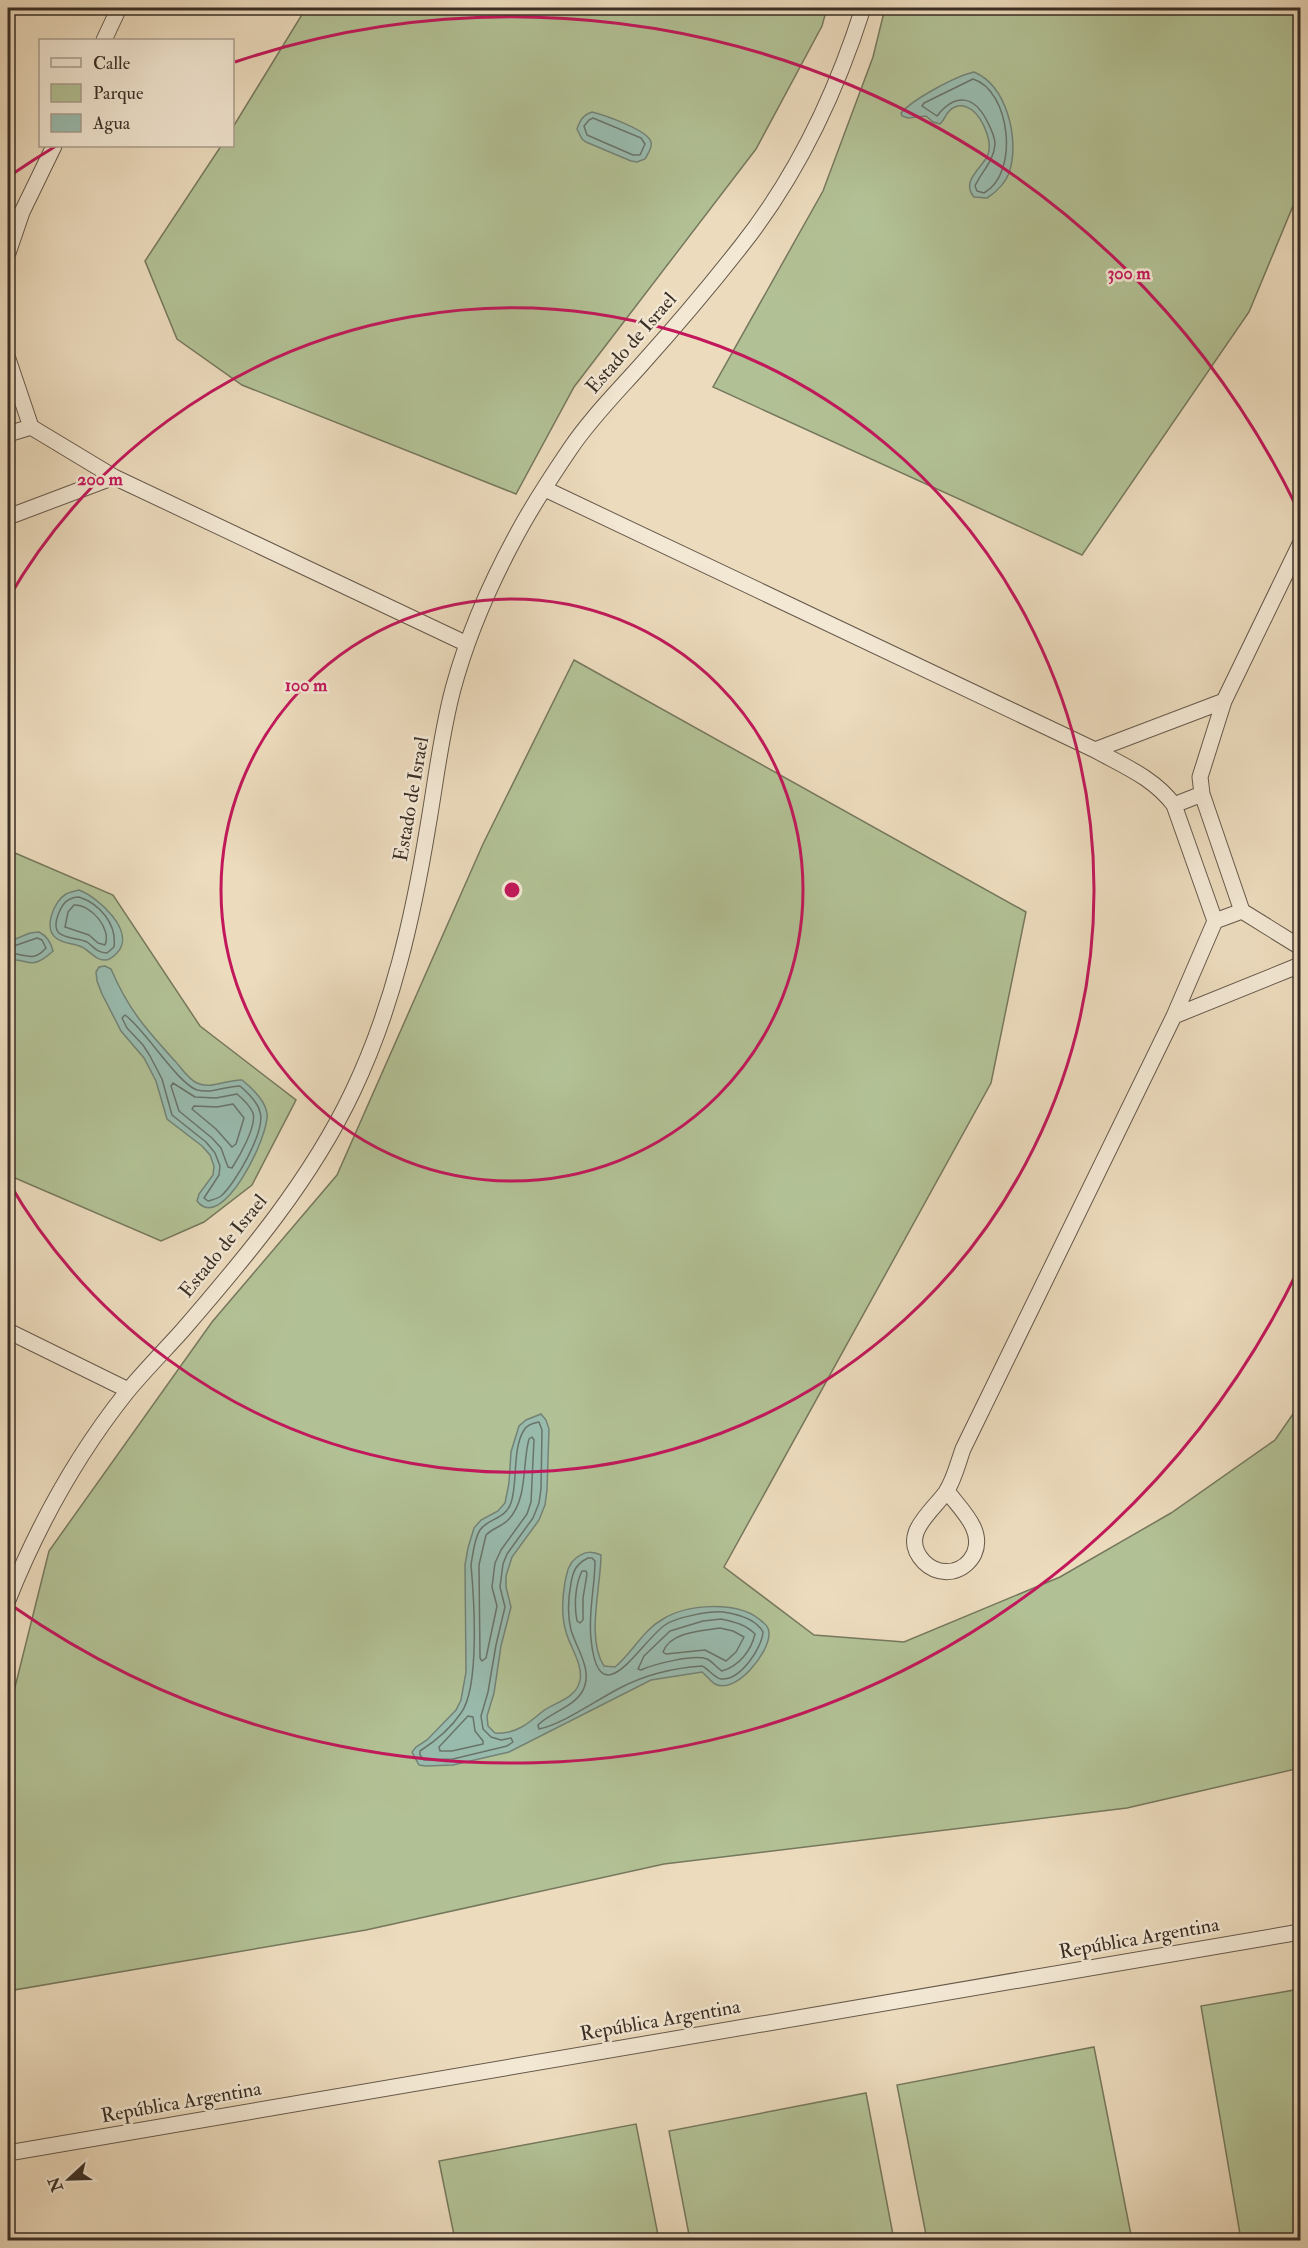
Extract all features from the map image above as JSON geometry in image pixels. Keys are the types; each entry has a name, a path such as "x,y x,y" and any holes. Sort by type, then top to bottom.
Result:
{"street":[{"path":"104,39 119,8"},
{"name":"Estado de Israel","path":"8,1600 40,1526 85,1448 128,1390 224,1281 301,1182 324,1148 362,1073 380,1031 397,975 427,833 441,744 453,689 468,644 516,536 571,447 744,242 786,182 824,110 845,61 863,8"},
{"path":"8,253 15,214 53,147"},
{"path":"8,359 31,427 114,477 468,644"},
{"path":"8,434 31,427"},
{"path":"8,517 114,477"},
{"path":"545,489 1095,750 1163,790 1174,805 1215,921 1174,1016 963,1449 947,1491 917,1529 915,1538 920,1557 934,1569 944,1572 965,1565 976,1548 977,1537 974,1526 947,1491"},
{"path":"1300,544 1224,701 1200,777 1202,794 1242,911 1300,947"},
{"path":"1095,750 1224,701"},
{"path":"1174,805 1202,794"},
{"path":"1215,921 1242,911"},
{"path":"1174,1016 1300,965"},
{"path":"8,1331 128,1390"},
{"name":"República Argentina","path":"8,2153 1300,1932"},
{"name":"República Argentina","path":"8,2158 26,2150"}],"green space":[{"path":"306,8 827,8 822,26 756,149 574,387 516,494 242,385 177,339 145,261 220,147 234,147 234,125"},
{"path":"885,8 1300,8 1300,189 1249,312 1082,555 713,387 823,191 873,57"},
{"path":"574,660 1026,912 991,1083 724,1567 814,1635 904,1642 1060,1577 1171,1513 1275,1440 1300,1404 1300,1768 1127,1808 664,1864 366,1930 8,1991 8,1715 49,1551 212,1322 337,1175 483,844"},
{"path":"8,850 113,895 200,1026 296,1100 252,1185 204,1222 161,1241 8,1175"},
{"path":"1300,1989 1300,2240 1241,2240 1201,2006"},
{"path":"1094,2047 1132,2240 927,2240 897,2085"},
{"path":"866,2093 894,2240 690,2240 669,2131"},
{"path":"636,2124 659,2240 455,2240 439,2161"}],"water":[{"path":"974,72 995,89 1002,101 1008,114 1013,143 1009,174 1001,186 987,198 974,197 970,186 973,176 989,151 986,132 972,110 961,106 952,108 940,124 926,116 908,118 902,116 901,113 935,89"},
{"path":"592,112 625,124 648,137 651,146 645,159 637,162 631,161 582,139 577,129 578,126 584,116"},
{"path":"79,890 105,907 119,926 122,945 112,958 99,959 82,947 59,940 52,934 50,922 54,908 66,894"},
{"path":"39,932 48,940 53,951 34,963 8,960 8,942 30,933"},
{"path":"105,966 111,969 138,1018 191,1079 202,1085 242,1080 264,1104 267,1113 266,1124 253,1159 231,1193 219,1204 207,1208 197,1201 199,1194 213,1175 214,1166 210,1155 167,1119 156,1081 144,1058 121,1031 102,994 96,972 99,967"},
{"path":"541,1414 549,1429 545,1505 539,1520 512,1557 506,1576 511,1607 501,1646 494,1693 487,1716 488,1726 495,1733 509,1732 527,1724 543,1711 565,1699 578,1686 580,1668 566,1632 563,1601 567,1572 573,1560 585,1553 592,1552 601,1555 595,1627 599,1655 604,1666 615,1667 649,1629 663,1619 685,1610 698,1608 725,1607 749,1613 767,1627 768,1641 764,1651 750,1670 742,1678 732,1683 723,1686 715,1684 702,1672 651,1680 509,1752 453,1765 419,1765 412,1752 456,1710 461,1700 466,1672 465,1565 474,1528 481,1520 498,1511 505,1503 511,1452 519,1426 526,1420"}]}
